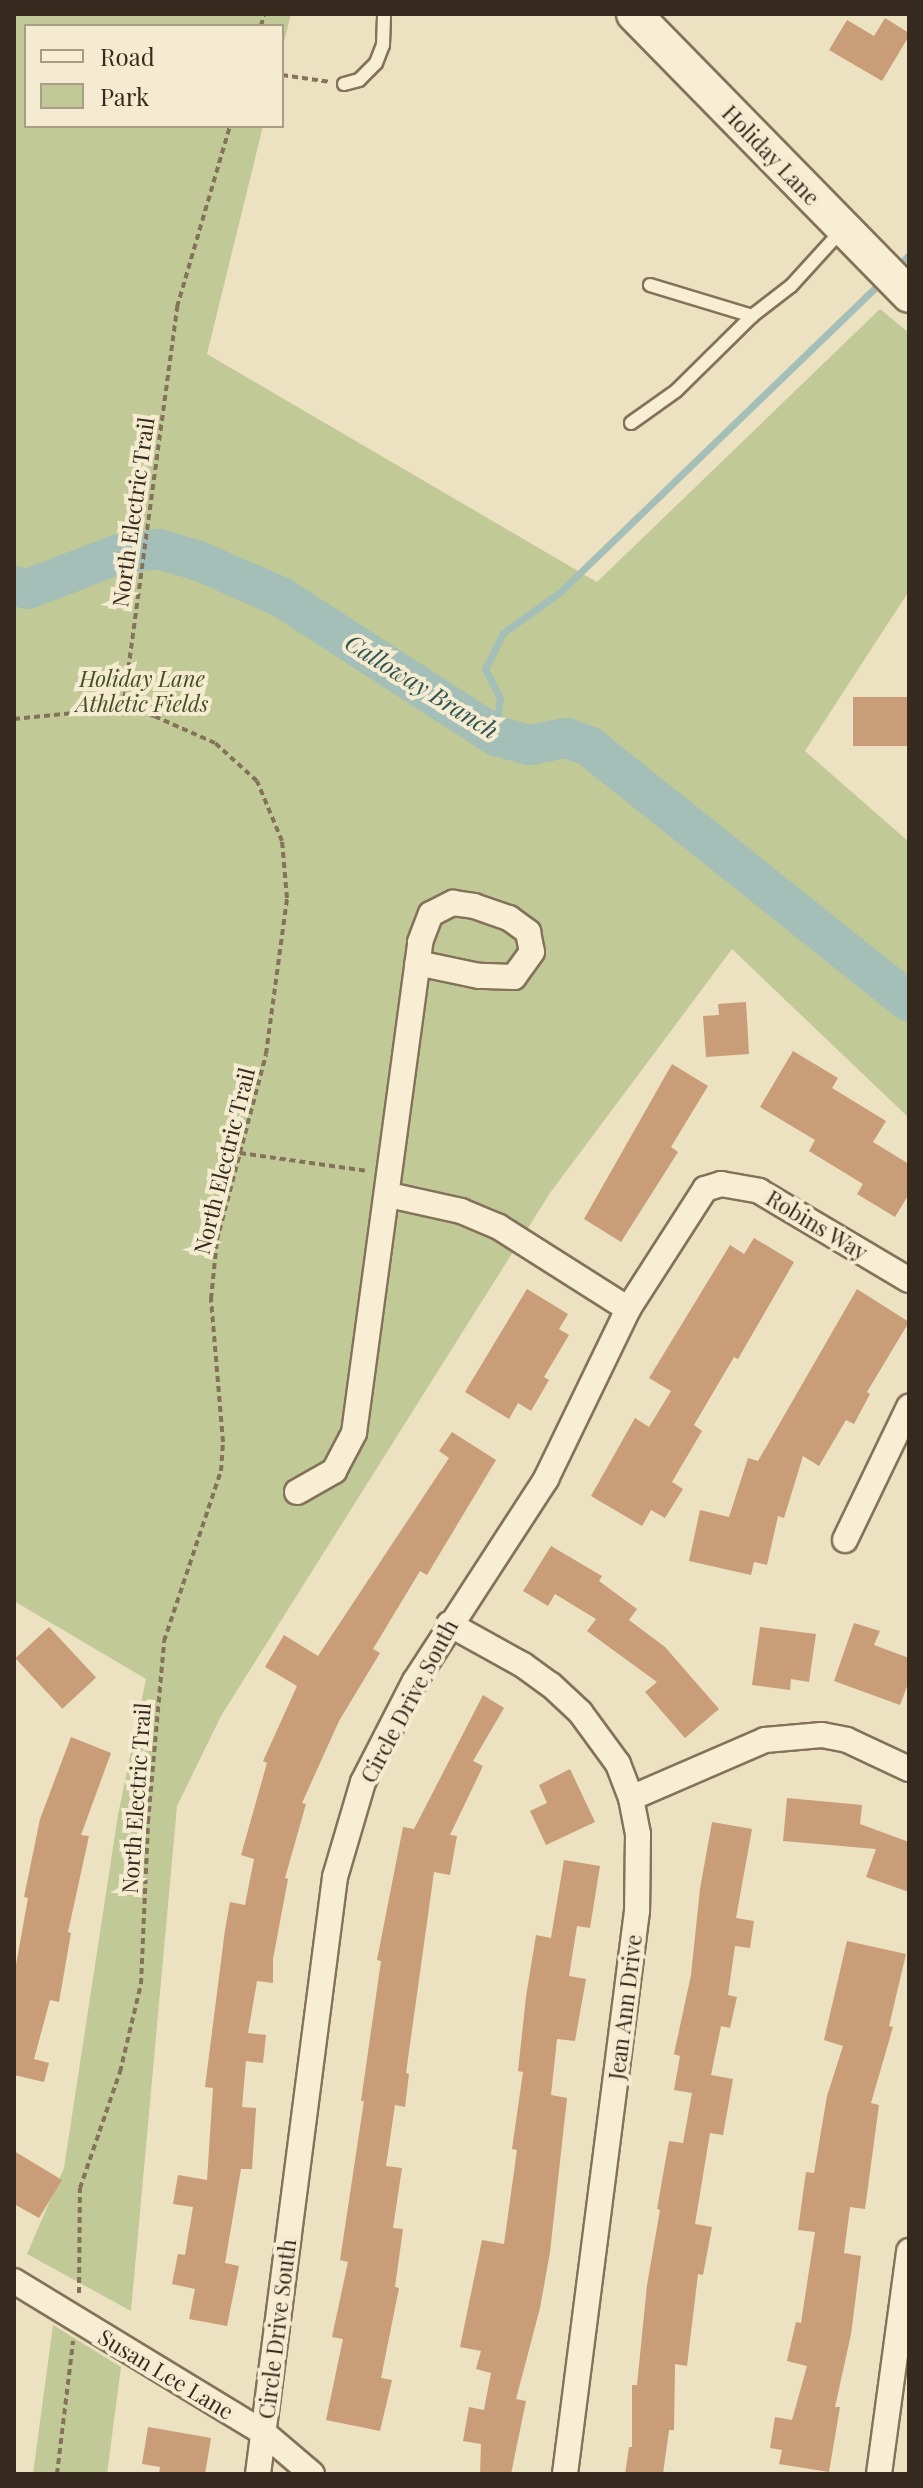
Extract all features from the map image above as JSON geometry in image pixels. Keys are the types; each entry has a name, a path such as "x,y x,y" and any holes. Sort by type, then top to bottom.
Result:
{"street":[{"name":"Holiday Lane","path":"648,19 843,229 906,292"},
{"path":"297,1492 334,1471 354,1433 390,1184 417,963 420,942 431,914 453,903 474,906 509,918 528,932 532,952 514,977 479,976 417,963"},
{"path":"390,1184 461,1211 534,1246 628,1309"},
{"name":"Robins Way","path":"721,1184 759,1191 909,1280"},
{"name":"Circle Drive South","path":"258,2474 335,1877 363,1782 449,1624 546,1479 628,1309 705,1189 721,1184"},
{"path":"845,1540 909,1407"},
{"name":"Jean Ann Drive","path":"449,1624 551,1685 580,1712 618,1764 631,1798 638,1834 637,1911 565,2474"},
{"path":"631,1798 765,1740 822,1735 847,1740 909,1769"},
{"path":"879,2474 909,2251"},
{"name":"Susan Lee Lane","path":"14,2281 264,2433 312,2474"}],"lane":[{"path":"344,84 359,80 376,63 383,45 384,14"},
{"path":"631,423 676,391 752,316 791,286 843,229"},
{"path":"650,285 752,316"}],"path":[{"path":"284,75 344,84"},
{"name":"North Electric Trail","path":"57,2474 78,2320 80,2188 120,2072 141,1984 148,1822 164,1641 221,1471 223,1442 211,1299 217,1240 266,1054 287,898 282,841 257,781 215,743 154,716 123,708 177,307 229,128"},
{"path":"14,719 123,708"},
{"path":"240,1153 390,1184"}],"green space":[{"name":"Holiday Lane Athletic Fields","path":"14,14 291,14 284,42 284,24 24,24 24,128 263,128 207,354 597,582 880,309 909,333 909,591 805,751 909,842 909,1118 732,949 550,1193 221,1716 177,1806 131,2311 27,2254 64,2168 118,1815 146,1679 14,1601"},
{"path":"53,2325 121,2367 107,2474 33,2474"}],"building":[{"path":"885,18 909,36 882,81 829,50 847,20 874,36"},
{"path":"853,697 909,697 909,746 853,746"},
{"path":"746,1002 749,1054 706,1057 703,1016 719,1015 718,1004"},
{"path":"793,1051 838,1078 832,1088 886,1121 873,1142 909,1164 909,1194 895,1217 857,1194 863,1184 809,1151 815,1140 760,1107"},
{"path":"672,1064 708,1086 671,1147 678,1152 621,1242 584,1219"},
{"path":"754,1238 794,1262 738,1359 734,1357 694,1425 702,1431 672,1482 683,1489 665,1518 651,1510 642,1526 591,1496 635,1418 649,1427 671,1391 649,1378 730,1245 744,1254"},
{"path":"527,1289 568,1314 559,1329 569,1335 544,1377 549,1380 531,1411 518,1403 509,1419 465,1392"},
{"path":"857,1289 909,1322 867,1392 870,1394 854,1424 846,1420 819,1466 803,1456 784,1518 778,1516 767,1565 754,1562 751,1575 689,1561 700,1510 729,1517 748,1458 758,1461"},
{"path":"452,1432 496,1460 427,1575 420,1571 373,1649 380,1653 339,1721 302,1803 306,1804 285,1878 288,1879 273,1959 273,1983 257,1981 248,2033 266,2035 263,2063 246,2061 242,2107 256,2108 252,2169 241,2169 225,2263 239,2266 227,2326 189,2319 195,2289 172,2284 178,2254 185,2255 193,2207 173,2204 178,2175 207,2180 213,2088 205,2087 230,1902 245,1905 254,1859 241,1855 267,1763 263,1761 297,1686 265,1667 284,1635 318,1656 449,1458 439,1451"},
{"path":"551,1546 602,1576 599,1581 637,1609 629,1620 665,1647 719,1709 685,1738 645,1692 657,1682 587,1631 596,1619 555,1594 548,1606 523,1591"},
{"path":"854,1623 880,1631 874,1645 909,1658 909,1681 900,1705 834,1681"},
{"path":"49,1627 96,1677 62,1709 15,1658"},
{"path":"760,1627 816,1634 809,1682 791,1679 790,1690 752,1685"},
{"path":"483,1695 504,1708 473,1761 483,1766 450,1835 457,1836 450,1875 434,1872 406,2073 409,2074 405,2107 395,2105 386,2166 402,2168 393,2228 403,2229 395,2287 399,2288 381,2378 392,2380 380,2431 326,2420 343,2339 332,2337 348,2262 340,2260 364,2101 361,2101 381,1961 377,1960 403,1827 414,1829"},
{"path":"71,1737 111,1753 81,1835 89,1836 68,1932 71,1933 59,2002 50,2000 34,2059 49,2063 44,2082 14,2075 14,1976 28,1898 24,1897 40,1819"},
{"path":"570,1769 595,1822 546,1845 530,1811 547,1803 539,1785"},
{"path":"787,1798 862,1805 860,1824 909,1842 909,1892 866,1877 876,1849 783,1841"},
{"path":"712,1822 752,1829 736,1918 754,1921 750,1948 735,1946 728,1995 737,1997 730,2028 721,2026 711,2075 733,2079 723,2135 710,2133 695,2224 712,2227 703,2275 698,2274 687,2366 675,2364 674,2430 669,2430 663,2474 625,2474 629,2447 632,2447 632,2385 637,2385 647,2285 660,2210 657,2209 669,2141 683,2143 692,2093 674,2090 680,2056 674,2054 691,1975 700,1889"},
{"path":"564,1860 600,1866 590,1928 577,1926 569,1976 586,1979 575,2041 557,2039 551,2095 567,2098 550,2252 540,2308 516,2399 526,2401 511,2474 480,2474 481,2444 463,2441 469,2407 484,2410 491,2373 476,2369 481,2351 460,2347 482,2240 504,2244 517,2150 512,2149 523,2072 518,2071 526,1997 536,1935 551,1938"},
{"path":"847,1941 906,1954 889,2026 893,2027 871,2103 879,2105 865,2209 850,2207 844,2253 861,2256 851,2334 835,2407 840,2407 829,2472 779,2464 782,2450 770,2448 775,2417 792,2420 807,2366 787,2361 796,2322 801,2323 815,2232 798,2230 806,2172 814,2173 827,2096 843,2046 824,2040"},
{"path":"14,2151 62,2180 39,2218 14,2204"},
{"path":"148,2427 211,2438 205,2474 159,2474 160,2467 142,2464"}],"waterway":[{"path":"896,268 909,255"},
{"path":"478,725 498,713 500,698 485,669 503,633 560,592 881,282"},
{"name":"Calloway Branch","path":"14,586 28,589 116,555 158,549 199,561 281,597 496,736 530,745 567,738 590,747 909,1002"}]}
